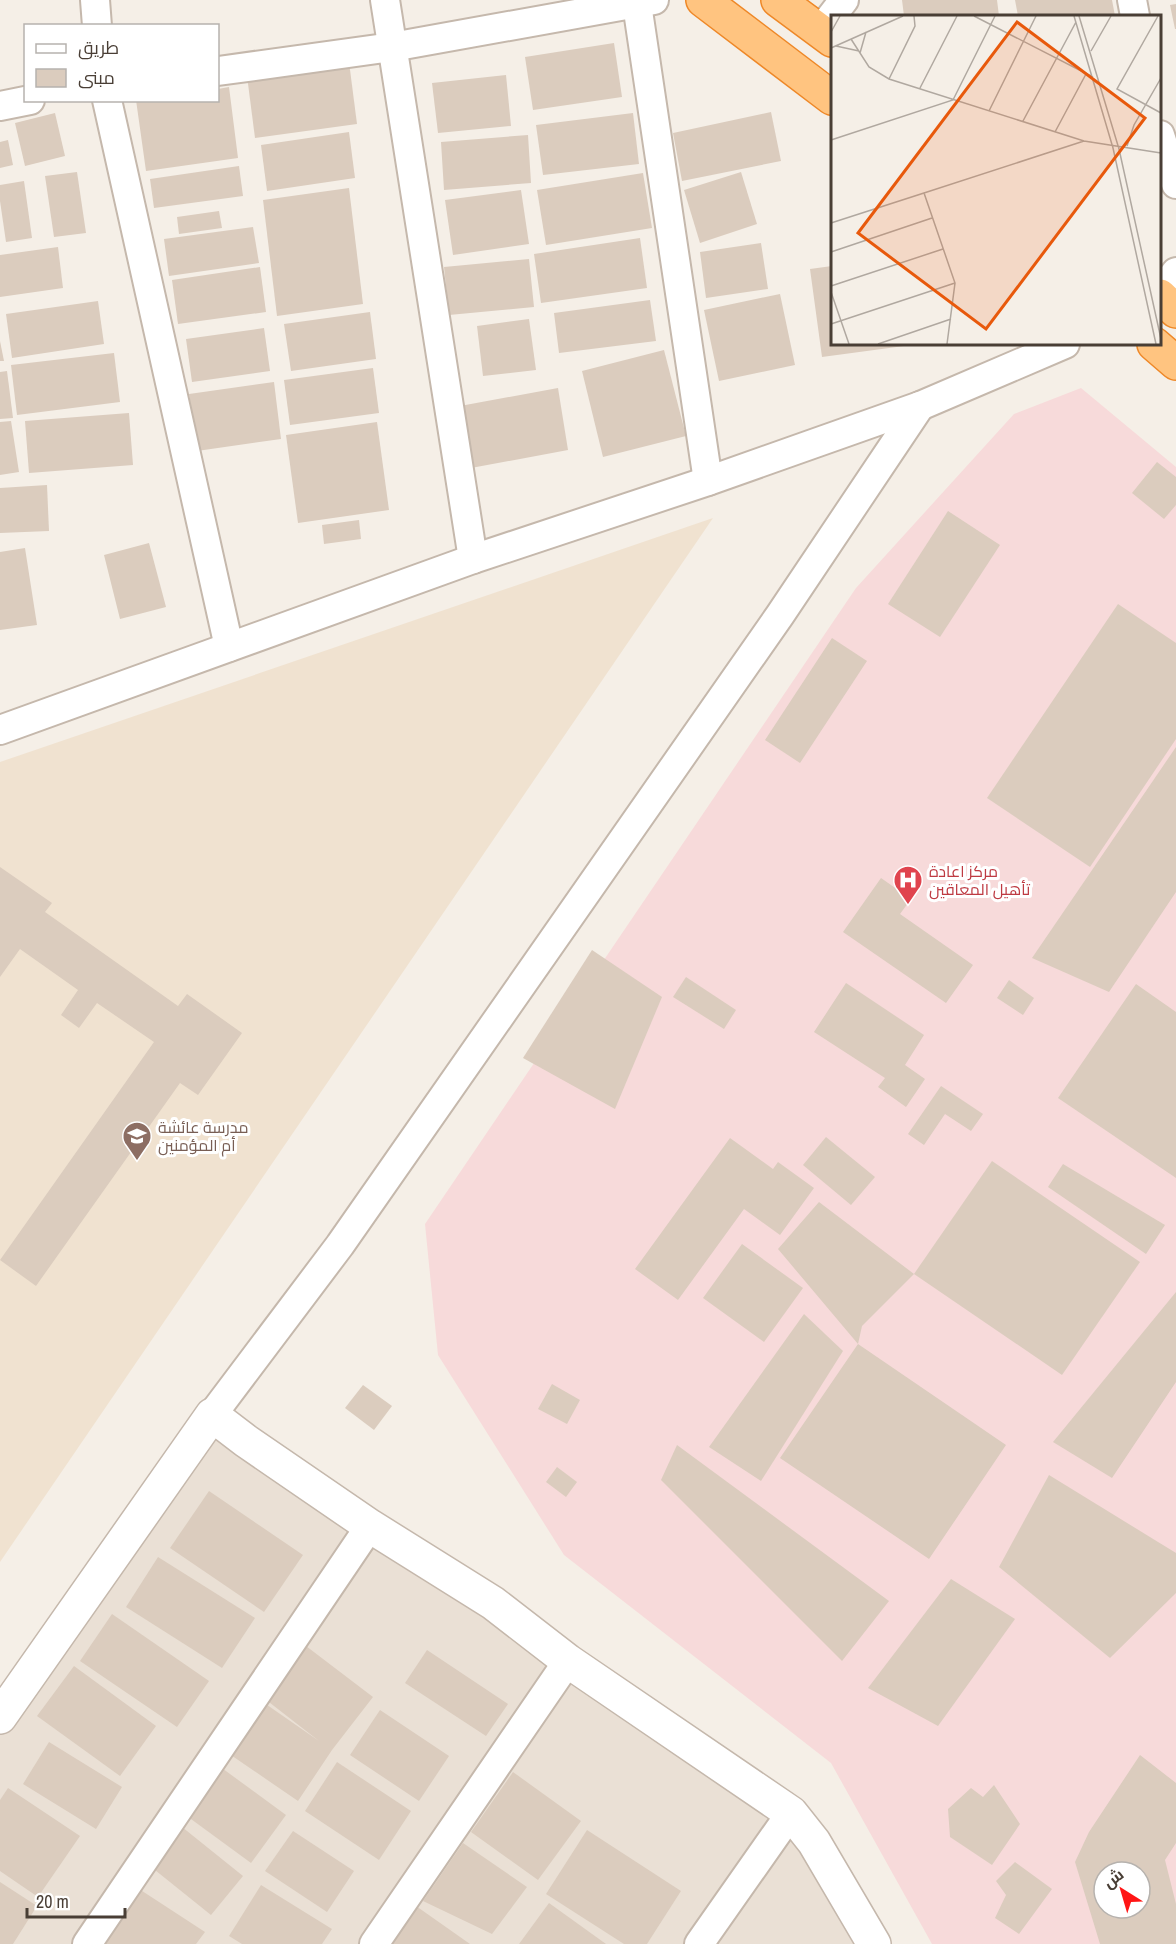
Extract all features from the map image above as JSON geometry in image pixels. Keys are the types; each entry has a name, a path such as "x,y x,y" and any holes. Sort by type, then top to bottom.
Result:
{"highway":[{"path":"703,0 831,97"},
{"path":"778,0 826,35"},
{"path":"1161,296 1176,310"},
{"path":"1155,345 1176,363"}],"street":[{"path":"95,0 98,24"},
{"path":"385,0 473,559"},
{"path":"836,15 844,0"},
{"path":"1132,0 1135,15"},
{"path":"219,71 392,47 645,2 708,482"},
{"path":"0,106 24,101"},
{"path":"107,102 230,647"},
{"path":"1161,138 1176,184"},
{"path":"1161,294 1176,272"},
{"path":"0,730 473,559 708,482 920,406 1063,345"},
{"path":"0,1717 212,1415 340,1245 780,615 920,406"},
{"path":"212,1415 370,1526 493,1603 568,1661 791,1813 814,1842 874,1944"},
{"path":"87,1944 370,1526"},
{"path":"374,1944 568,1661"},
{"path":"699,1944 791,1813"}],"shaded area":[{"name":"مركز اعادة تأهيل المعاقين","path":"1081,388 1176,467 1176,1944 932,1944 831,1763 564,1555 438,1355 425,1224 856,588 1014,414"},
{"name":"مدرسة عائشة أم المؤمنين","path":"713,518 0,1562 0,762"},
{"path":"212,1416 789,1813 869,1944 0,1944 0,1724"}],"building":[{"path":"902,0 997,0 999,15 904,15"},
{"path":"1015,0 1112,0 1115,15 1018,15"},
{"path":"1176,4 1176,29 1175,29 1170,5"},
{"path":"614,43 622,97 533,110 525,57"},
{"path":"349,62 357,124 255,138 247,76"},
{"path":"506,75 511,126 438,133 432,83"},
{"path":"229,87 238,158 146,171 136,102 219,102 219,89"},
{"path":"771,112 781,161 682,181 673,133"},
{"path":"55,113 65,156 25,166 15,123"},
{"path":"633,113 639,164 543,175 536,125"},
{"path":"349,132 355,178 267,191 261,145"},
{"path":"528,135 531,183 444,190 441,142"},
{"path":"8,140 13,165 0,168 0,142"},
{"path":"239,166 243,196 154,208 150,179"},
{"path":"77,172 86,233 54,237 45,176"},
{"path":"741,172 757,224 700,243 684,190"},
{"path":"643,173 652,228 546,245 537,190"},
{"path":"24,181 32,238 6,242 0,185"},
{"path":"349,188 363,304 277,316 263,200"},
{"path":"521,190 529,244 453,255 445,200"},
{"path":"219,211 222,228 179,234 177,217"},
{"path":"253,227 259,263 169,276 164,239"},
{"path":"640,238 647,288 541,303 534,254"},
{"path":"761,243 768,289 706,298 700,252"},
{"path":"58,247 63,288 0,297 0,255"},
{"path":"529,259 534,307 449,315 444,267"},
{"path":"831,266 831,345 904,346 822,357 810,269"},
{"path":"260,267 266,312 178,324 172,280"},
{"path":"780,294 795,365 719,381 704,310"},
{"path":"650,300 656,341 559,353 554,313"},
{"path":"98,301 104,344 12,358 6,314"},
{"path":"370,312 376,359 291,371 284,324"},
{"path":"529,319 536,370 483,376 477,326"},
{"path":"264,328 270,371 192,382 186,339"},
{"path":"0,341 4,361 0,361"},
{"path":"664,350 686,436 603,457 582,371"},
{"path":"114,353 120,402 17,415 11,365"},
{"path":"373,368 379,413 290,425 284,380"},
{"path":"7,371 13,418 0,419 0,372"},
{"path":"274,382 281,439 197,451 189,394"},
{"path":"558,388 568,450 471,468 460,406"},
{"path":"129,413 133,465 29,473 25,421"},
{"path":"11,421 19,472 0,475 0,422"},
{"path":"377,422 389,510 298,523 286,435"},
{"path":"1157,462 1176,477 1176,505 1164,519 1132,493"},
{"path":"47,485 49,531 0,533 0,488"},
{"path":"948,511 1000,545 940,637 888,604"},
{"path":"359,520 361,539 324,544 322,525"},
{"path":"149,543 166,607 120,619 104,555"},
{"path":"25,548 37,625 0,630 0,552"},
{"path":"1118,604 1176,643 1176,739 1090,867 987,798"},
{"path":"832,638 867,661 800,763 765,740"},
{"path":"1176,747 1176,892 1109,992 1032,958"},
{"path":"0,867 52,903 45,912 178,1006 187,994 242,1033 198,1095 180,1083 36,1286 0,1260 154,1042 97,1003 79,1028 61,1015 78,990 20,949 0,977"},
{"path":"881,878 911,899 900,914 973,965 946,1003 843,932"},
{"path":"592,950 662,997 615,1109 523,1058"},
{"path":"686,977 736,1010 724,1029 673,997"},
{"path":"1009,980 1034,998 1023,1015 997,998"},
{"path":"846,983 924,1035 905,1065 925,1079 906,1107 878,1087 885,1078 814,1032"},
{"path":"1136,984 1176,1012 1176,1178 1058,1098"},
{"path":"941,1086 983,1114 971,1131 945,1114 924,1145 908,1134"},
{"path":"826,1137 875,1177 851,1205 803,1165"},
{"path":"730,1138 773,1169 778,1162 814,1188 780,1235 744,1209 678,1300 635,1269"},
{"path":"992,1161 1140,1262 1062,1375 914,1274"},
{"path":"1063,1164 1165,1225 1146,1254 1048,1187"},
{"path":"819,1202 914,1274 862,1326 858,1344 778,1249"},
{"path":"742,1244 803,1288 764,1342 703,1298"},
{"path":"1176,1292 1176,1382 1112,1478 1053,1442"},
{"path":"804,1314 843,1351 761,1481 709,1447"},
{"path":"858,1344 1006,1445 929,1559 780,1458"},
{"path":"552,1384 580,1400 567,1424 538,1409"},
{"path":"363,1385 392,1406 374,1430 345,1408"},
{"path":"677,1445 889,1601 842,1661 661,1480"},
{"path":"557,1467 577,1482 566,1497 546,1482"},
{"path":"1049,1475 1176,1553 1176,1593 1110,1658 999,1567"},
{"path":"209,1491 303,1555 264,1612 170,1548"},
{"path":"158,1557 255,1618 222,1668 126,1607"},
{"path":"951,1579 1015,1619 938,1726 868,1688"},
{"path":"112,1614 209,1681 177,1727 80,1661"},
{"path":"306,1646 373,1697 332,1750 298,1801 225,1751 260,1700 319,1741 265,1699"},
{"path":"427,1650 508,1704 486,1736 405,1683"},
{"path":"74,1666 156,1726 120,1776 37,1716"},
{"path":"380,1710 449,1756 419,1801 350,1755"},
{"path":"49,1742 122,1787 96,1829 23,1784"},
{"path":"1140,1755 1176,1783 1176,1843 1165,1860 1176,1904 1176,1944 1100,1944 1093,1920 1152,1920 1152,1860 1092,1860 1092,1918 1075,1862 1089,1832"},
{"path":"337,1762 411,1811 379,1860 305,1811"},
{"path":"215,1763 286,1815 251,1863 180,1811"},
{"path":"513,1772 581,1821 538,1880 471,1832"},
{"path":"994,1785 1020,1824 992,1865 950,1837 948,1809 971,1788 983,1797"},
{"path":"8,1788 80,1836 38,1897 0,1871 0,1800"},
{"path":"182,1827 243,1876 211,1915 150,1866"},
{"path":"587,1830 681,1891 647,1944 624,1944 546,1894"},
{"path":"293,1831 354,1871 327,1912 265,1871"},
{"path":"463,1843 527,1887 492,1934 423,1901"},
{"path":"1015,1862 1052,1889 1019,1934 995,1918 1006,1895 996,1881"},
{"path":"0,1882 37,1906 13,1944 0,1944"},
{"path":"261,1885 332,1929 322,1944 242,1944 229,1936"},
{"path":"136,1887 205,1932 196,1944 98,1944"},
{"path":"549,1903 606,1944 519,1944"},
{"path":"416,1906 470,1944 389,1944"}],"place":[{"name":"مركز اعادة تأهيل المعاقين","path":"908,906"},
{"name":"مدرسة عائشة أم المؤمنين","path":"137,1162"}]}
